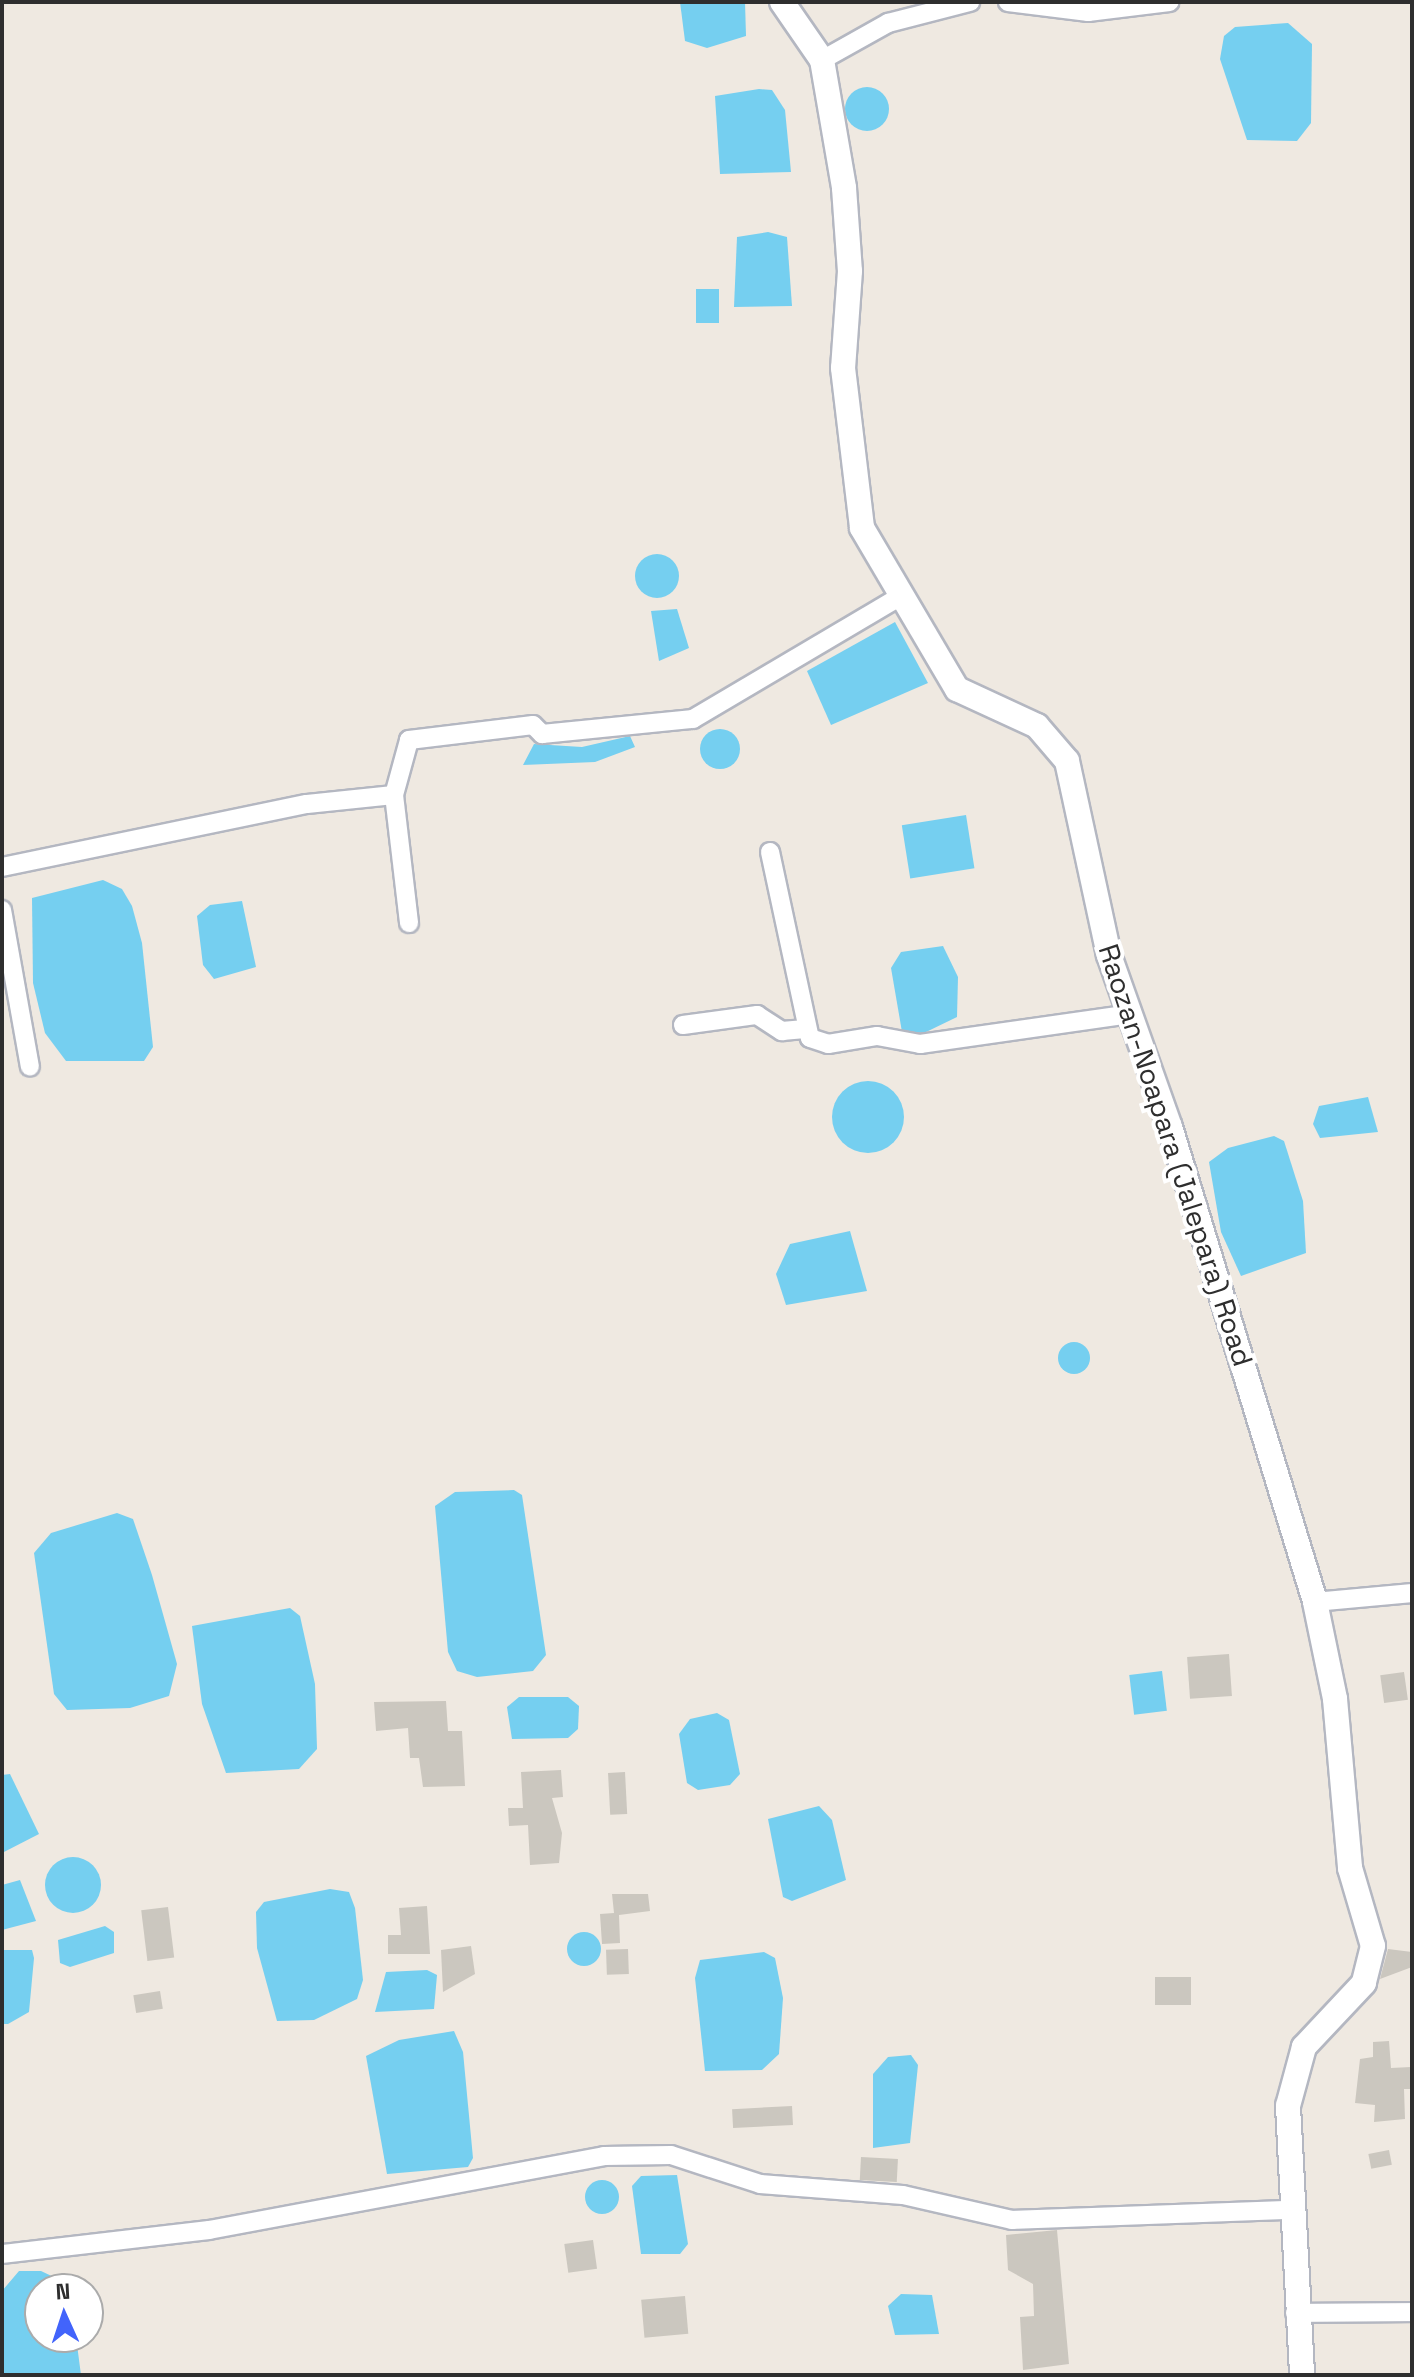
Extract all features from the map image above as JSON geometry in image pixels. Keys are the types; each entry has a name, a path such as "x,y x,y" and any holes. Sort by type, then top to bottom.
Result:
{"main road":[{"name":"Raozan-Noapara (Jalepara) Road","path":"782,2 822,60 849,243 843,368 854,493 869,545 957,689 1037,726 1061,750 1130,1014 1315,1602 1335,1699 1350,1868 1373,1946 1364,1983 1315,2032 1296,2072 1288,2106 1295,2313 1302,2375"}],"street":[{"path":"822,60 888,23 970,2"},
{"path":"1008,2 1088,12 1169,2"},
{"path":"409,923 394,795 409,740 533,725 542,734 693,719 899,597"},
{"path":"2,867 307,804 394,795"},
{"path":"770,852 805,1029"},
{"path":"2,910 9,1009 30,1067"},
{"path":"683,1025 757,1015 782,1031 805,1029 828,1044 877,1036 920,1044 1130,1014"},
{"path":"1315,1602 1412,1593"},
{"path":"2,2254 92,2250 604,2156 671,2155 760,2184 903,2195 1012,2220 1290,2210"},
{"path":"1295,2313 1412,2312"}],"water":[{"path":"680,2 745,2 746,36 707,48 685,41"},
{"path":"1288,23 1312,44 1311,123 1297,141 1247,140 1220,59 1224,36 1235,27"},
{"path":"867,87 882,94 889,109 882,124 867,131 852,124 845,109 852,94"},
{"path":"772,90 785,110 791,172 720,174 715,96"},
{"path":"768,232 787,237 792,306 734,307 737,237"},
{"path":"696,289 719,289 719,323 696,323"},
{"path":"657,554 673,560 679,576 673,592 657,598 641,592 635,576 641,560"},
{"path":"677,609 689,648 659,661 651,611"},
{"path":"895,622 928,683 831,725 807,671"},
{"path":"720,729 734,735 740,749 734,763 720,769 706,763 700,749 706,735"},
{"path":"630,736 635,747 595,762 523,765 534,744 582,747"},
{"path":"966,815 974,868 910,879 902,825"},
{"path":"103,880 122,889 132,906 142,943 153,1047 144,1061 66,1061 45,1033 33,983 32,898"},
{"path":"242,901 256,967 214,979 203,965 197,916 210,905"},
{"path":"943,946 958,977 957,1017 924,1033 902,1032 891,968 901,952"},
{"path":"868,1081 888,1087 898,1097 904,1117 898,1137 888,1147 868,1153 848,1147 838,1137 832,1117 838,1097 848,1087"},
{"path":"1368,1097 1378,1132 1320,1138 1313,1124 1319,1106"},
{"path":"1274,1136 1284,1141 1303,1201 1306,1253 1241,1276 1221,1232 1209,1162 1228,1148"},
{"path":"850,1231 867,1291 786,1305 776,1274 790,1244"},
{"path":"1074,1342 1085,1347 1090,1358 1085,1369 1074,1374 1063,1369 1058,1358 1063,1347"},
{"path":"514,1490 522,1495 546,1655 533,1671 477,1677 457,1671 448,1652 435,1506 455,1492"},
{"path":"117,1513 133,1519 152,1575 177,1664 169,1696 130,1708 67,1710 54,1694 34,1553 51,1533"},
{"path":"290,1608 300,1616 315,1684 317,1749 299,1769 226,1773 202,1704 192,1626"},
{"path":"1162,1671 1167,1711 1134,1715 1129,1675"},
{"path":"519,1697 568,1697 579,1706 578,1729 568,1738 512,1739 507,1707"},
{"path":"717,1713 729,1720 740,1774 730,1785 698,1790 687,1783 679,1734 690,1719"},
{"path":"10,1774 39,1834 2,1853 2,1775"},
{"path":"819,1806 832,1820 846,1880 792,1901 783,1897 768,1819"},
{"path":"73,1857 93,1865 101,1885 93,1905 73,1913 53,1905 45,1885 53,1865"},
{"path":"20,1880 36,1921 2,1930 2,1885"},
{"path":"330,1889 349,1892 355,1908 363,1980 357,1999 314,2020 277,2021 257,1948 256,1912 264,1902"},
{"path":"105,1926 114,1932 114,1953 70,1967 60,1963 58,1940"},
{"path":"584,1932 596,1937 601,1949 596,1961 584,1966 572,1961 567,1949 572,1937"},
{"path":"2,1950 32,1950 34,1958 29,2012 8,2024 2,2024"},
{"path":"764,1952 775,1958 783,1998 779,2054 762,2070 705,2071 695,1978 700,1960"},
{"path":"427,1970 437,1975 434,2009 375,2012 386,1972"},
{"path":"454,2031 463,2052 473,2158 468,2167 387,2174 366,2056 399,2040"},
{"path":"911,2055 918,2065 910,2143 873,2148 873,2074 888,2057"},
{"path":"677,2175 688,2244 680,2254 641,2254 632,2186 641,2176"},
{"path":"602,2180 614,2185 619,2197 614,2209 602,2214 590,2209 585,2197 590,2185"},
{"path":"19,2271 45,2273 24,2273 24,2353 78,2353 81,2375 2,2375 2,2291"},
{"path":"901,2294 932,2295 939,2334 895,2335 888,2306"}],"building":[{"path":"1229,1654 1232,1696 1190,1699 1187,1657"},
{"path":"1404,1672 1408,1700 1384,1703 1380,1675"},
{"path":"446,1701 448,1731 462,1731 465,1786 423,1787 419,1758 410,1758 408,1728 376,1731 374,1702"},
{"path":"561,1770 563,1797 552,1798 562,1833 559,1863 530,1865 528,1825 509,1826 508,1808 523,1808 521,1772"},
{"path":"625,1772 627,1814 610,1815 608,1773"},
{"path":"612,1894 648,1894 650,1911 619,1915 620,1943 602,1944 600,1914 614,1913"},
{"path":"427,1906 430,1954 388,1954 388,1935 401,1935 399,1908"},
{"path":"168,1907 174,1958 147,1961 141,1910"},
{"path":"471,1946 475,1974 443,1992 441,1950"},
{"path":"628,1949 629,1974 607,1975 606,1950"},
{"path":"1388,1949 1412,1952 1412,1967 1380,1979"},
{"path":"1155,1977 1191,1977 1191,2005 1155,2005"},
{"path":"160,1991 163,2009 136,2013 133,1995"},
{"path":"1389,2041 1391,2068 1411,2067 1412,2089 1404,2089 1405,2119 1374,2122 1375,2105 1355,2103 1360,2059 1373,2057 1373,2042"},
{"path":"792,2106 793,2125 733,2128 732,2109"},
{"path":"1389,2150 1392,2165 1371,2169 1368,2154"},
{"path":"861,2157 898,2159 897,2182 860,2180"},
{"path":"1057,2230 1069,2364 1023,2370 1020,2317 1034,2316 1033,2284 1008,2270 1006,2235"},
{"path":"593,2240 597,2269 568,2273 564,2244"},
{"path":"685,2296 688,2334 644,2338 641,2300"}]}
